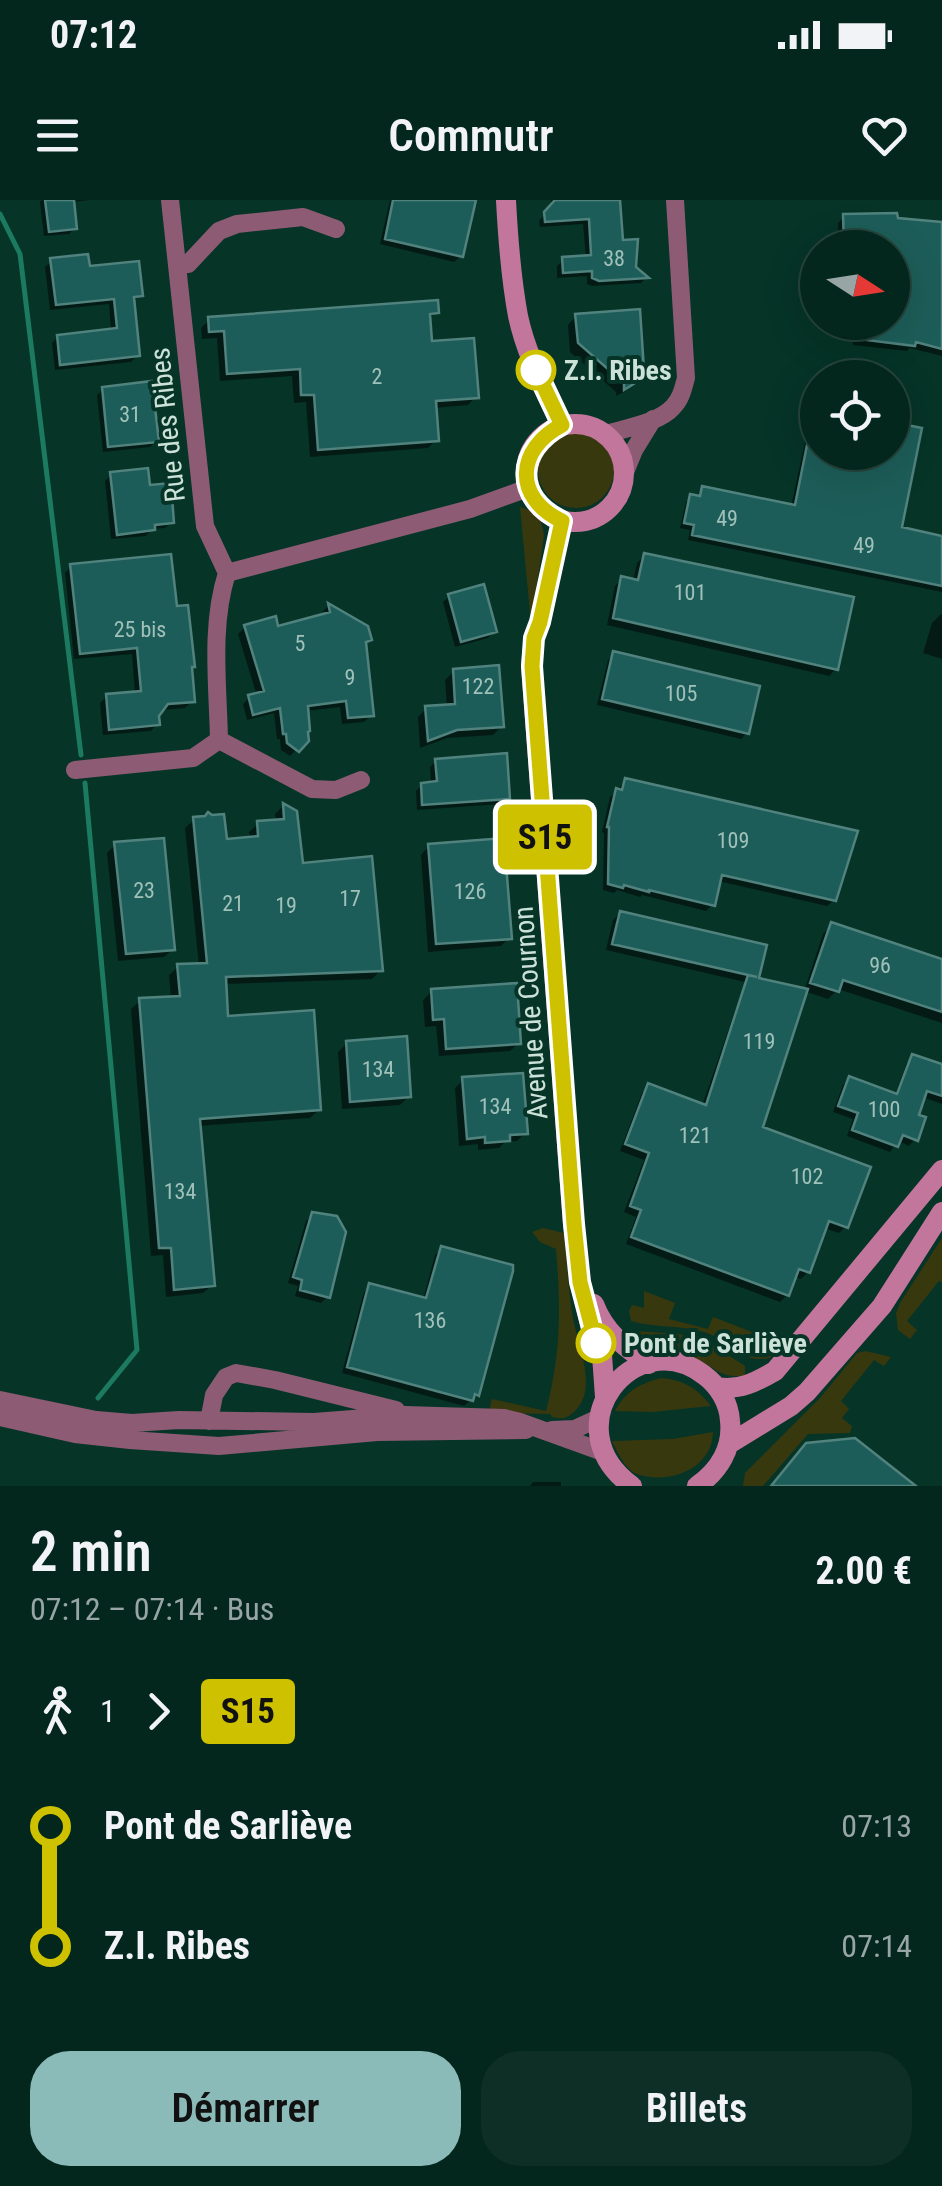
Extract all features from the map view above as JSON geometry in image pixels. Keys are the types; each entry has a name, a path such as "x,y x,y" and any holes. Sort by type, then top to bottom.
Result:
{"main road":[{"path":"506,200 519,320 539,379 562,425"},
{"path":"585,424 606,434 620,451 625,472 620,494 606,512 585,521 562,521 548,514 528,488 526,468 532,450 544,434 562,425 585,424"},
{"name":"Avenue de Cournon","path":"562,521 534,638 532,666 574,1224 580,1282 591,1329 602,1355 603,1452"},
{"name":"Avenue de Cournon","path":"540,622 586,1280 601,1322 620,1343 649,1364"},
{"path":"717,1387 730,1389 753,1384 774,1370 942,1170"},
{"path":"729,1444 808,1392 882,1306 942,1212"},
{"path":"602,1408 628,1373 639,1366 673,1362 699,1371 717,1387 730,1416 729,1444 717,1469 697,1486"},
{"path":"603,1452 624,1483"}],"street":[{"name":"Rue des Ribes","path":"170,200 205,526 228,574"},
{"path":"606,434 671,410 681,397 686,378 675,200"},
{"path":"178,265 188,264 218,232 237,224 303,217 336,229"},
{"path":"625,472 654,418"},
{"path":"219,740 218,628 228,574 470,509 528,488"},
{"path":"75,770 193,758 219,740"},
{"path":"219,740 312,789 336,790 361,780"},
{"path":"202,1421 226,1377 236,1373 394,1409 405,1415"},
{"path":"0,1400 96,1420 132,1423 314,1422 405,1415 504,1418 603,1452"},
{"path":"0,1418 74,1434 220,1446 377,1432 575,1429 602,1408"}],"shaded area":[{"path":"576,432 603,443 614,470 603,497 576,508 549,497 538,470 549,443"},
{"path":"520,507 537,516 544,535 533,613 530,613"},
{"path":"543,1228 564,1233 574,1325 586,1378 582,1402 564,1418 550,1414 492,1413 492,1399 546,1411 555,1370 559,1311 556,1249 540,1242 532,1232"},
{"path":"942,1238 942,1282 907,1321 917,1330 910,1339 898,1330 896,1313"},
{"path":"644,1291 675,1303 669,1319 708,1329 713,1317 767,1338 766,1342 779,1349 770,1358 750,1358 704,1332 631,1321 632,1305 644,1308"},
{"path":"636,1331 705,1340 745,1366 745,1376 727,1375 692,1358 628,1341"},
{"path":"857,1353 891,1357 884,1366 874,1360 841,1401 849,1409 842,1418 852,1426 850,1433 808,1434 763,1486 743,1486 745,1473 820,1398"},
{"path":"661,1378 689,1386 711,1406 615,1411 634,1389"},
{"path":"713,1432 705,1456 686,1472 673,1476 634,1473 612,1441 673,1439"}],"building":[{"path":"45,200 74,200 77,229 49,232"},
{"path":"393,200 476,200 463,257 385,239"},
{"path":"555,200 620,200 623,240 638,239 636,267 649,278 599,281 592,278 592,271 563,273 562,257 591,255 589,219 545,222 544,212"},
{"path":"897,213 898,218 942,222 942,349 916,342 915,346 866,340 910,340 910,230 843,230 843,214"},
{"path":"88,254 90,266 139,261 143,296 134,297 140,356 60,365 57,335 117,328 114,299 56,305 50,258"},
{"path":"438,300 439,313 430,314 432,341 474,338 479,398 436,401 439,441 318,450 314,395 301,395 300,369 227,374 224,331 209,332 208,317"},
{"path":"640,309 644,370 640,380 624,390 624,383 578,343 575,314"},
{"path":"152,381 159,442 108,447 102,387"},
{"path":"910,426 922,428 902,527 942,536 942,586 692,535 694,525 684,523 690,494 700,496 702,486 795,505 802,470 910,470"},
{"path":"148,468 150,485 171,483 174,523 117,535 110,472"},
{"path":"644,553 854,597 838,670 613,618 621,576 638,580"},
{"path":"171,554 177,606 188,605 195,702 168,704 159,716 160,725 109,730 106,694 141,691 137,648 80,654 70,564"},
{"path":"484,584 497,632 461,642 448,594"},
{"path":"328,603 368,626 372,640 366,642 374,716 348,718 346,701 308,706 309,741 299,752 283,734 280,708 253,715 248,695 264,691 244,625 276,616 278,626 330,612"},
{"path":"613,651 760,686 749,734 602,699"},
{"path":"499,665 504,727 457,730 428,741 425,706 455,704 453,669"},
{"path":"507,753 510,799 422,805 421,783 437,781 435,759"},
{"path":"625,778 858,831 836,901 722,875 715,906 608,884 607,827 616,788 622,790"},
{"path":"283,803 297,811 303,863 372,856 383,971 226,977 228,1016 314,1010 321,1110 200,1119 215,1286 174,1290 171,1248 159,1248 139,998 180,996 177,964 207,963 193,817 208,812 224,814 227,839 258,836 257,821 284,819"},
{"path":"164,838 175,950 126,954 114,842"},
{"path":"504,838 512,939 436,944 428,844"},
{"path":"620,911 767,945 759,978 808,989 763,1127 871,1167 848,1228 829,1221 810,1273 799,1269 789,1296 631,1237 641,1210 630,1206 649,1153 625,1144 648,1083 706,1105 748,975 757,977 612,944"},
{"path":"831,922 942,959 942,1012 843,980 839,992 810,983"},
{"path":"517,983 521,1044 446,1049 444,1019 433,1020 431,989"},
{"path":"407,1036 411,1097 350,1102 346,1041"},
{"path":"912,1054 942,1064 942,1096 927,1091 919,1115 926,1117 918,1141 903,1135 898,1147 852,1130 858,1113 838,1106 849,1076 897,1094"},
{"path":"523,1073 528,1134 510,1135 510,1141 485,1143 485,1137 467,1139 462,1077"},
{"path":"312,1212 337,1216 346,1232 330,1298 300,1290 302,1280 293,1277"},
{"path":"441,1246 513,1265 479,1396 475,1394 473,1401 347,1367 369,1283 426,1298"},
{"path":"855,1438 916,1486 771,1486 806,1443"}],"waterway":[{"path":"0,214 20,254 81,755"},
{"path":"85,783 137,1350 98,1398"}],"bus line":[{"name":"S15","path":"536,370 562,425 544,434 532,450 526,468 528,488 536,503 562,521 534,638 532,666 574,1224 580,1282 596,1343"}],"place":[{"name":"Z.I. Ribes","path":"536,370"},
{"name":"Pont de Sarliève","path":"596,1343"}]}
